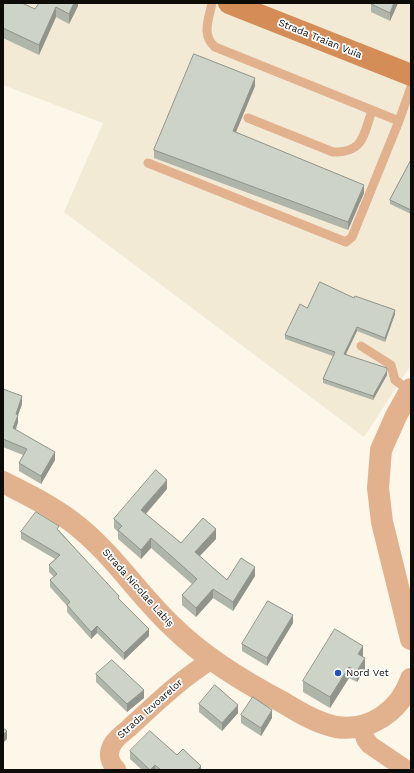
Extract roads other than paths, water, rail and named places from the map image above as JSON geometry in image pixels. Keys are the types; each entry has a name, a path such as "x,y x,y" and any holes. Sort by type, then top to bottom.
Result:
{"main road":[{"name":"Strada Traian Vuia","path":"229,3 411,75"}],"street":[{"path":"410,390 396,416 381,450 378,488 382,522 411,639"},
{"name":"Strada Nicolae Labiș","path":"3,482 38,500 76,525 98,545 172,626 190,643 243,681 305,715 336,727 361,727 376,722 400,702 411,679"},
{"name":"Strada Izvoarelor","path":"117,770 112,765 109,757 112,744 162,697 195,670 213,659"},
{"path":"361,727 370,745 407,770"}],"lane":[{"path":"212,3 206,30 210,42 215,47 399,122"},
{"path":"148,163 346,242 352,237 399,122 411,87"},
{"path":"248,118 333,152 342,152 354,149 360,144 372,111"},
{"path":"361,346 391,365 395,380 410,390"}],"place":[{"name":"Nord Vet","path":"338,673"}]}
